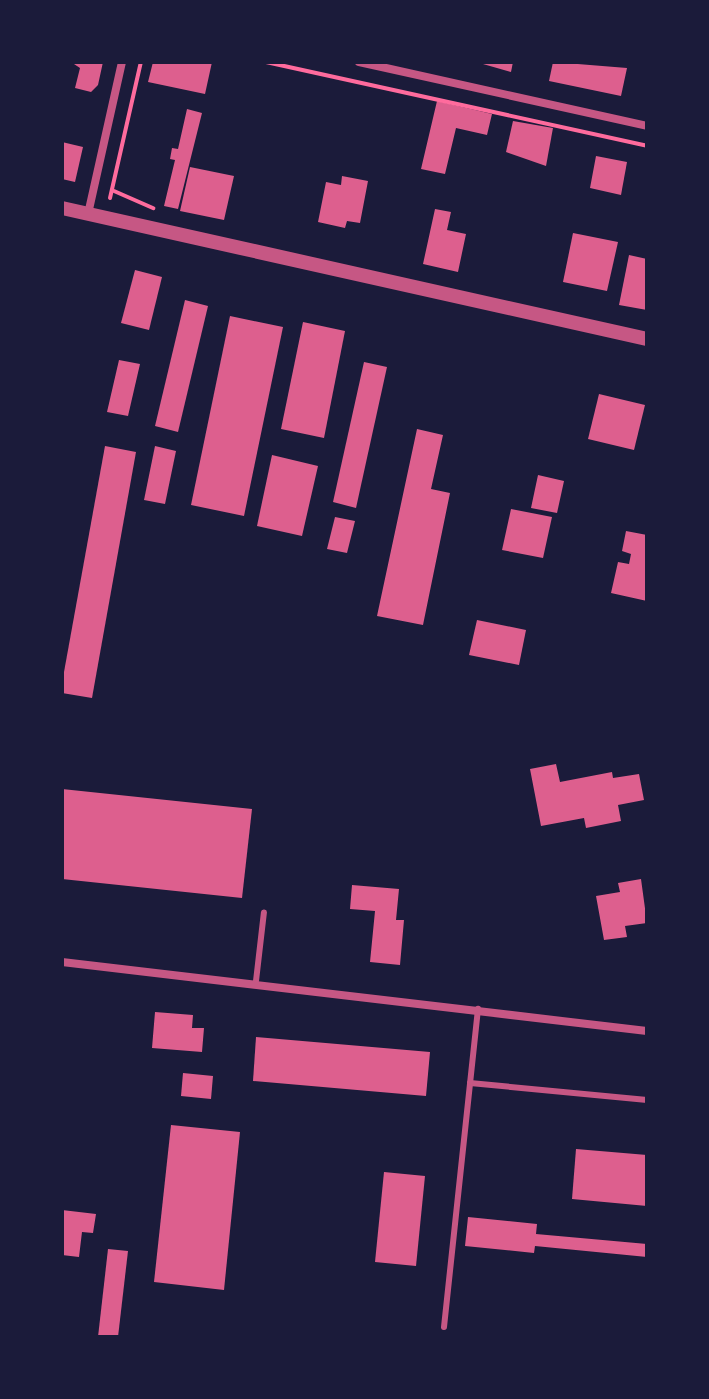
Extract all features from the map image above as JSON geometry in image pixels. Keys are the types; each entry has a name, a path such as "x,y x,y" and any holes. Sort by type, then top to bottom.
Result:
{"street":[{"path":"88,214 122,62"},
{"path":"359,62 647,126"},
{"path":"62,208 647,339"},
{"path":"62,962 256,981 647,1031"}],"lane":[{"path":"256,981 264,912"},
{"path":"444,1327 478,1009"},
{"path":"470,1083 647,1100"}],"path":[{"path":"266,62 647,146"}],"building":[{"path":"71,62 103,62 98,85 91,92 75,88 80,68"},
{"path":"153,62 212,62 205,94 148,82"},
{"path":"476,62 513,62 511,72"},
{"path":"553,62 627,68 621,96 549,81"},
{"path":"437,101 492,114 487,135 456,128 445,174 421,169"},
{"path":"187,109 202,113 178,209 164,206 175,160 170,159 172,148 178,149"},
{"path":"513,121 553,128 546,166 506,152"},
{"path":"62,142 83,147 75,182 62,179"},
{"path":"596,156 627,162 621,195 590,188"},
{"path":"190,167 234,176 224,220 180,211"},
{"path":"342,176 368,181 360,223 347,221 345,228 318,222 326,182 341,185"},
{"path":"435,209 451,212 447,230 466,234 458,272 423,264"},
{"path":"573,233 618,242 607,291 563,282"},
{"path":"629,255 647,259 647,310 619,305"},
{"path":"135,270 162,277 149,330 121,323"},
{"path":"185,300 208,306 178,432 155,426"},
{"path":"230,316 283,327 244,516 191,505"},
{"path":"303,322 345,331 324,438 281,429"},
{"path":"119,360 140,364 128,416 107,412"},
{"path":"364,362 387,367 356,508 333,502"},
{"path":"599,394 645,405 634,450 588,439"},
{"path":"417,429 443,435 431,489 450,493 423,625 377,616"},
{"path":"105,446 136,452 92,698 62,693 62,683"},
{"path":"155,446 176,451 165,504 144,500"},
{"path":"272,455 318,466 302,536 257,526"},
{"path":"538,475 564,481 557,513 531,508"},
{"path":"511,509 552,517 543,558 502,550"},
{"path":"335,517 355,521 347,553 327,549"},
{"path":"626,531 647,535 647,601 611,593 618,562 629,564 631,554 622,551"},
{"path":"477,620 526,630 519,665 469,655"},
{"path":"556,764 560,782 612,772 613,778 639,774 644,800 618,805 621,821 586,828 584,818 541,826 530,769"},
{"path":"62,789 252,809 242,898 62,879"},
{"path":"641,879 647,923 625,926 627,937 604,940 596,896 620,892 618,883"},
{"path":"352,885 399,889 396,920 404,920 400,965 370,962 375,911 350,909"},
{"path":"155,1012 193,1015 192,1028 204,1028 202,1052 152,1048"},
{"path":"256,1037 430,1052 426,1096 253,1081"},
{"path":"183,1073 213,1076 211,1099 181,1096"},
{"path":"171,1125 240,1132 224,1290 154,1282"},
{"path":"576,1149 647,1155 647,1206 572,1199"},
{"path":"384,1172 425,1176 416,1266 375,1262"},
{"path":"62,1210 96,1214 93,1233 82,1232 79,1257 62,1255"},
{"path":"468,1217 537,1224 536,1234 647,1244 647,1257 535,1246 534,1253 465,1246"},
{"path":"108,1249 128,1251 118,1337 98,1337"}]}
